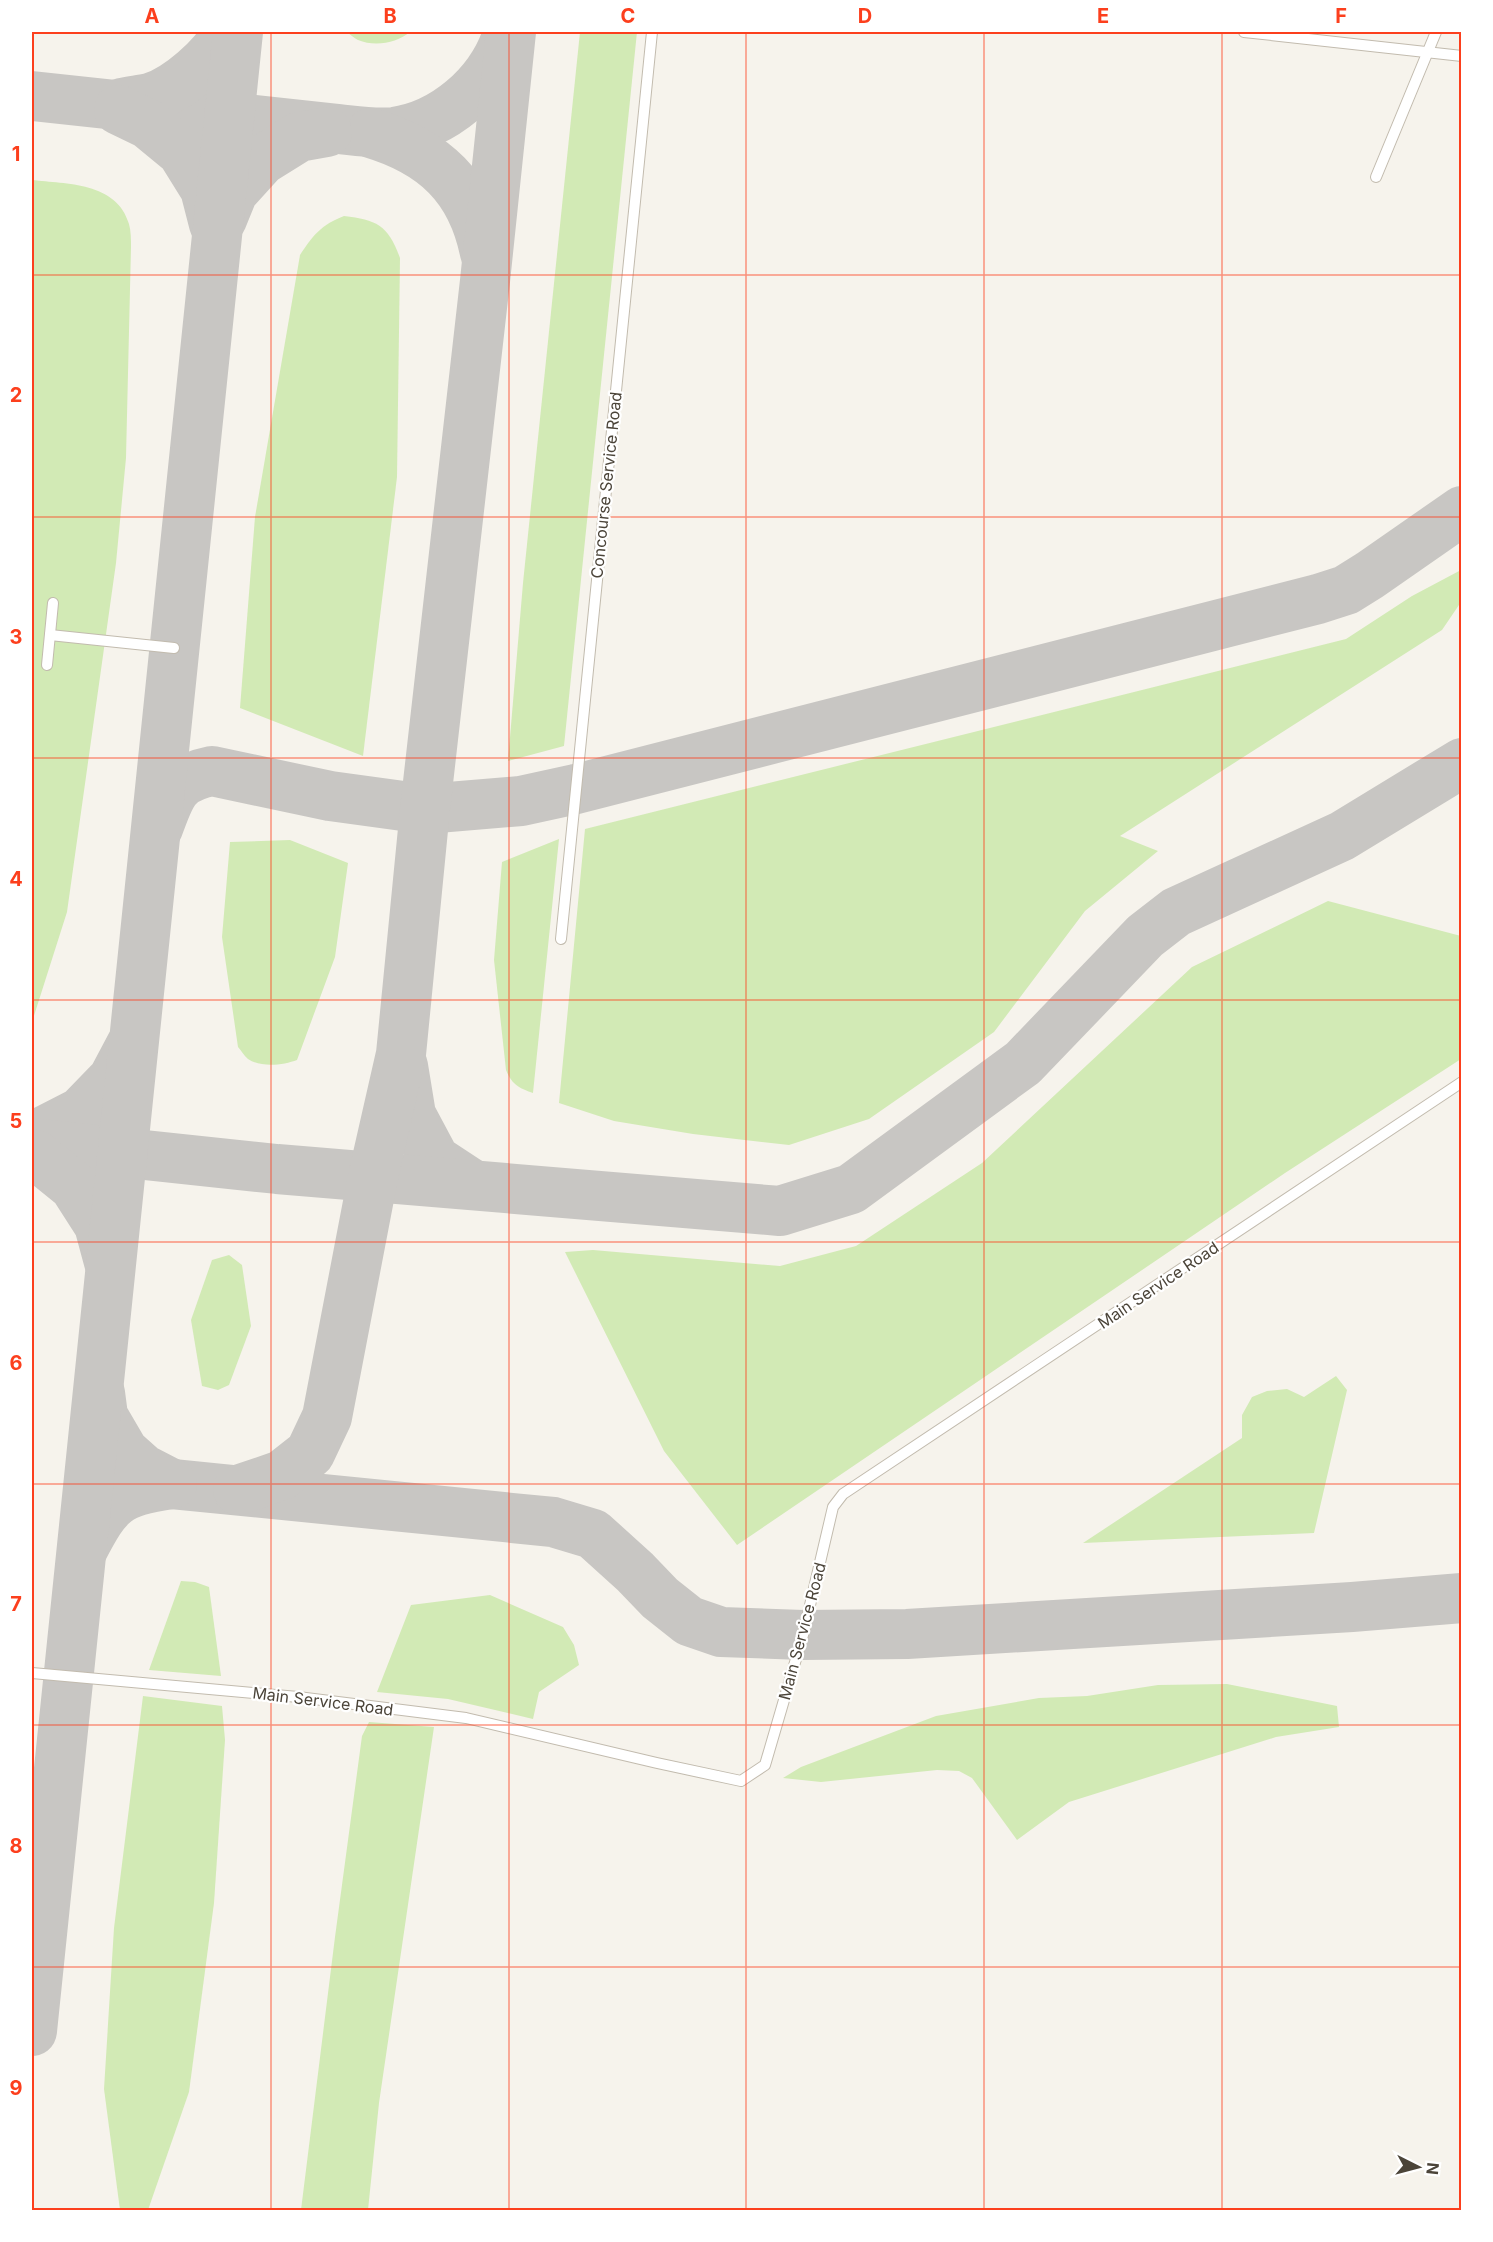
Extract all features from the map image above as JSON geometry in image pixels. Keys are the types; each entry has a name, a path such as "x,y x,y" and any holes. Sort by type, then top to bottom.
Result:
{"lane":[{"name":"Concourse Service Road","path":"561,939 652,32"},
{"path":"1245,32 1461,56"},
{"path":"1376,177 1436,32"},
{"path":"47,664 53,603"},
{"path":"50,635 174,648"},
{"name":"Main Service Road","path":"32,1673 298,1697 466,1718 741,1781 765,1765 803,1635 833,1507 843,1494 1461,1082"}],"green space":[{"path":"346,32 410,32 386,43 371,43 358,40"},
{"path":"580,32 637,32 564,746 508,761 523,583"},
{"path":"32,180 89,188 114,200 123,210 129,224 131,247 126,458 116,563 67,912 32,1022"},
{"path":"344,216 373,222 380,226 391,238 400,258 397,477 363,756 240,708 255,517 300,255 318,231"},
{"path":"1461,570 1461,602 1442,630 1120,836 1158,851 1085,911 994,1032 869,1119 789,1145 693,1134 614,1121 559,1103 585,829 1346,639 1412,596"},
{"path":"559,839 533,1093 516,1085 506,1070 494,960 502,862"},
{"path":"290,840 348,863 335,957 297,1060 266,1065 248,1059 238,1047 222,937 230,842"},
{"path":"1328,901 1461,936 1461,1059 1285,1173 737,1545 664,1451 565,1252 593,1250 780,1266 856,1246 982,1163 1192,967"},
{"path":"229,1255 242,1265 251,1326 229,1385 218,1390 202,1386 191,1320 212,1260"},
{"path":"1336,1376 1347,1390 1314,1533 1083,1543 1242,1438 1242,1415 1252,1397 1267,1391 1287,1389 1304,1397"},
{"path":"181,1581 195,1582 209,1587 221,1676 149,1670"},
{"path":"490,1595 563,1627 574,1645 579,1665 539,1692 533,1719 448,1699 377,1692 411,1605"},
{"path":"1227,1684 1337,1706 1339,1727 1276,1737 1069,1802 1017,1840 972,1778 959,1771 937,1770 821,1782 783,1778 801,1767 936,1716 1039,1698 1087,1696 1158,1685"},
{"path":"143,1696 222,1706 225,1740 214,1903 189,2092 148,2210 120,2210 104,2089 114,1928"},
{"path":"369,1722 434,1727 379,2103 368,2210 301,2210 362,1736"}],"taxiway":[{"path":"122,103 150,98 172,88 214,52 227,32"},
{"path":"32,2031 238,32"},
{"path":"238,1490 282,1475 310,1453 327,1417 373,1177 401,1054 425,809 511,32"},
{"path":"32,96 380,133 394,132 430,121 447,112 462,100 488,72 506,39"},
{"path":"119,110 148,124 182,152 205,189 214,224"},
{"path":"222,219 233,192 262,160 299,137 327,132"},
{"path":"371,133 414,150 447,175 471,209 485,253"},
{"path":"158,828 175,790 189,778 212,771 330,796 425,809 521,801 576,789 1318,599 1346,590 1462,511"},
{"path":"32,1143 277,1169 780,1211 851,1189 1023,1063 1145,936 1176,912 1342,836 1462,763"},
{"path":"32,1134 40,1133 81,1112 113,1079 131,1045"},
{"path":"403,1066 411,1115 435,1160 473,1185"},
{"path":"32,1154 74,1186 99,1225 109,1262"},
{"path":"82,1551 99,1521 116,1502 138,1491 172,1484 143,1469 124,1452 103,1416 100,1393"},
{"path":"172,1484 553,1522 593,1534 660,1598 689,1621 721,1632 803,1635 907,1634 1352,1607 1462,1598"}]}
